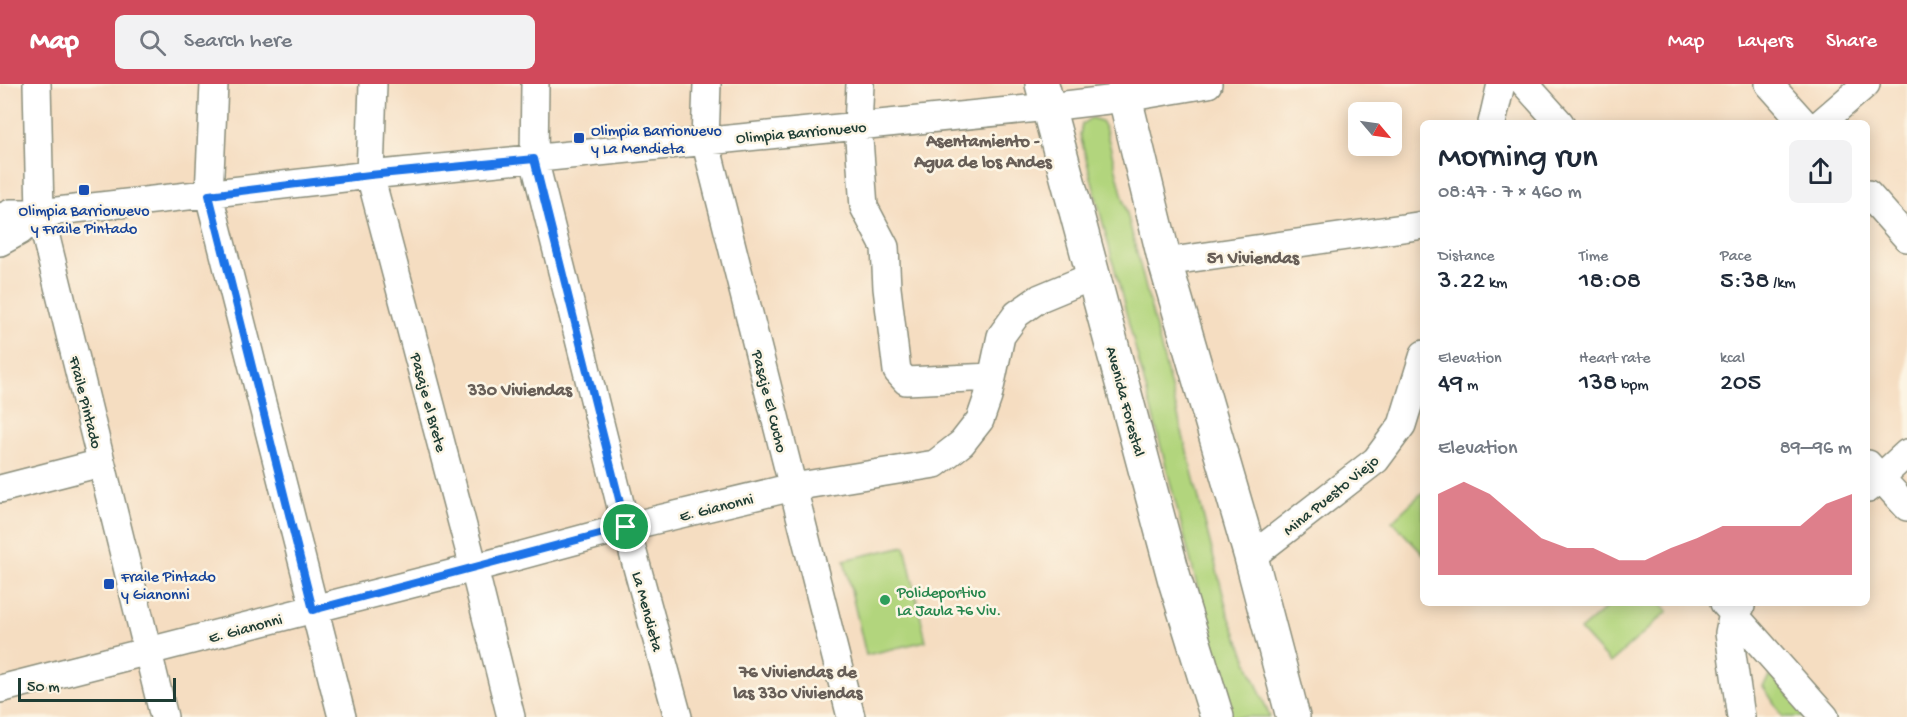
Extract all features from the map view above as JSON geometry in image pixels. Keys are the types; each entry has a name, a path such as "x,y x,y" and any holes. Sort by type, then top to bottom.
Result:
{"main road":[{"path":"1124,91 1166,261 1251,557 1293,717"},
{"name":"Avenida Forestal","path":"1045,95 1175,581 1217,717"}],"street":[{"name":"Fraile Pintado","path":"37,84 40,213 150,652 164,717"},
{"path":"214,84 209,195 342,717"},
{"name":"Pasaje el Brete","path":"373,84 370,175 511,717"},
{"name":"La Mendieta","path":"535,84 534,159 626,527 678,717"},
{"name":"Pasaje El Cucho","path":"707,84 705,140 851,717"},
{"path":"860,84 858,126 864,207 885,247 887,288 897,371 906,381 992,377"},
{"name":"Olimpia Barrionuevo","path":"0,218 10,213 40,213 370,175 858,126 1045,95 1208,84"},
{"path":"1493,120 1501,84"},
{"path":"1525,84 1557,120"},
{"path":"1769,84 1801,120"},
{"path":"1824,120 1866,84"},
{"path":"1870,196 1907,238"},
{"path":"0,242 20,231 40,213"},
{"path":"1166,261 1420,226"},
{"name":"E. Gianonni","path":"0,689 313,610 626,527 793,487 936,464 962,443 980,420 988,397 1001,336 1017,314 1040,298 1093,276"},
{"name":"Mina Puesto Viejo","path":"1251,557 1376,460 1402,425 1420,367"},
{"path":"1907,453 1872,477 1907,507"},
{"path":"0,489 101,463"},
{"path":"1734,606 1729,633 1741,717"},
{"path":"1734,606 1825,717"}],"green space":[{"path":"1091,118 1101,121 1106,130 1228,614 1270,717 1229,717 1080,135 1082,124"},
{"path":"1420,495 1420,551 1392,521"},
{"name":"Polideportivo La Jaula 76 Viv.","path":"905,546 926,641 866,655 844,560"},
{"path":"1608,606 1664,606 1668,611 1610,663 1580,630"},
{"path":"1769,677 1774,678 1809,717 1783,717 1763,686"}],"place":[{"name":"Olimpia Barrionuevo y La Mendieta","path":"579,138"},
{"name":"Olimpia Barrionuevo y Fraile Pintado","path":"84,190"},
{"name":"Fraile Pintado y Gianonni","path":"109,584"},
{"name":"Polideportivo La Jaula 76 Viv.","path":"885,600"}],"district":[{"name":"Asentamiento - Agua de los Andes","path":"983,150"},
{"name":"51 Viviendas","path":"1253,257"},
{"name":"330 Viviendas","path":"520,389"},
{"name":"76 Viviendas de las 330 Viviendas","path":"798,681"}],"route":[{"path":"534,159 626,527 313,610 209,195 370,175 534,159"}]}
